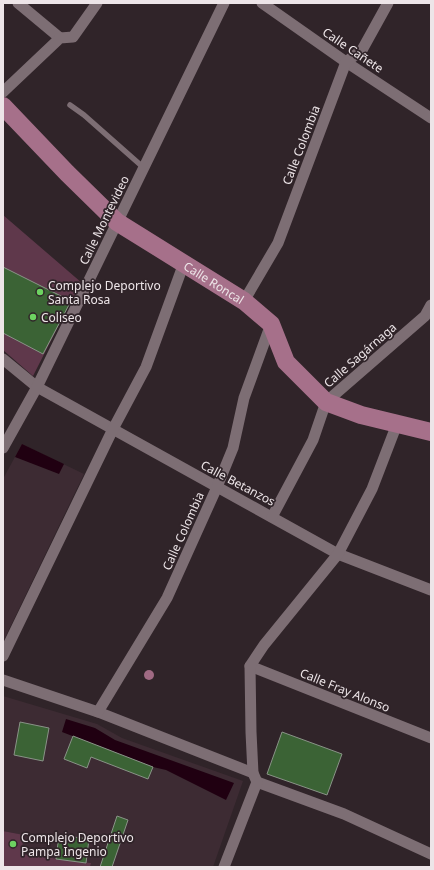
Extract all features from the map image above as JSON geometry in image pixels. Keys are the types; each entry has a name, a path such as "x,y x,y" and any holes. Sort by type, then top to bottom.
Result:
{"main road":[{"name":"Calle Roncal","path":"3,106 67,173 117,222 244,301 271,324 286,362 326,402 362,416 431,432"}],"street":[{"path":"18,3 60,38"},
{"path":"3,92 60,38 73,37 97,3"},
{"name":"Calle Montevideo","path":"3,448 38,387 224,3"},
{"name":"Calle Cañete","path":"262,3 346,62 431,118"},
{"path":"346,62 362,50 388,3"},
{"name":"Calle Colombia","path":"244,301 278,243 346,62"},
{"path":"3,656 113,429 146,367 184,263"},
{"name":"Calle Sagárnaga","path":"272,517 313,440 326,402 428,318 431,305"},
{"name":"Calle Colombia","path":"98,712 167,598 217,487 233,448 244,398 271,324"},
{"name":"Calle Betanzos","path":"3,359 38,387 338,554 431,590"},
{"path":"224,867 255,778 250,732 250,666 264,645 338,554 372,490 397,424"},
{"name":"Calle Fray Alonso","path":"250,666 431,738"},
{"path":"3,680 98,712 344,814 431,854"}],"lane":[{"path":"70,105 84,115 144,168"}],"shaded area":[{"name":"Complejo Deportivo Santa Rosa","path":"3,215 82,283 71,301 33,376 3,350"},
{"path":"22,444 84,474 3,642 3,479"},
{"path":"22,444 64,464 59,474 15,457"},
{"path":"3,696 97,724 122,738 243,781 213,867 90,867 91,863 21,854 23,835 3,831"},
{"path":"66,719 95,728 115,740 234,783 226,800 166,770 153,767 62,732"},
{"name":"Complejo Deportivo Pampa Ingenio","path":"3,831 24,835 21,854 91,863 90,867 3,867"}],"building":[{"name":"Coliseo","path":"3,267 71,301 43,354 3,333"},
{"path":"20,722 49,728 43,761 14,755"},
{"path":"282,732 342,754 327,795 267,774"},
{"path":"73,736 153,767 148,779 91,757 87,768 64,759"},
{"path":"117,816 128,820 112,867 100,867"},
{"path":"59,835 89,839 86,863 56,859"}],"place":[{"name":"Complejo Deportivo Santa Rosa","path":"40,292"},
{"name":"Coliseo","path":"33,317"},
{"name":"Complejo Deportivo Pampa Ingenio","path":"13,844"}]}
